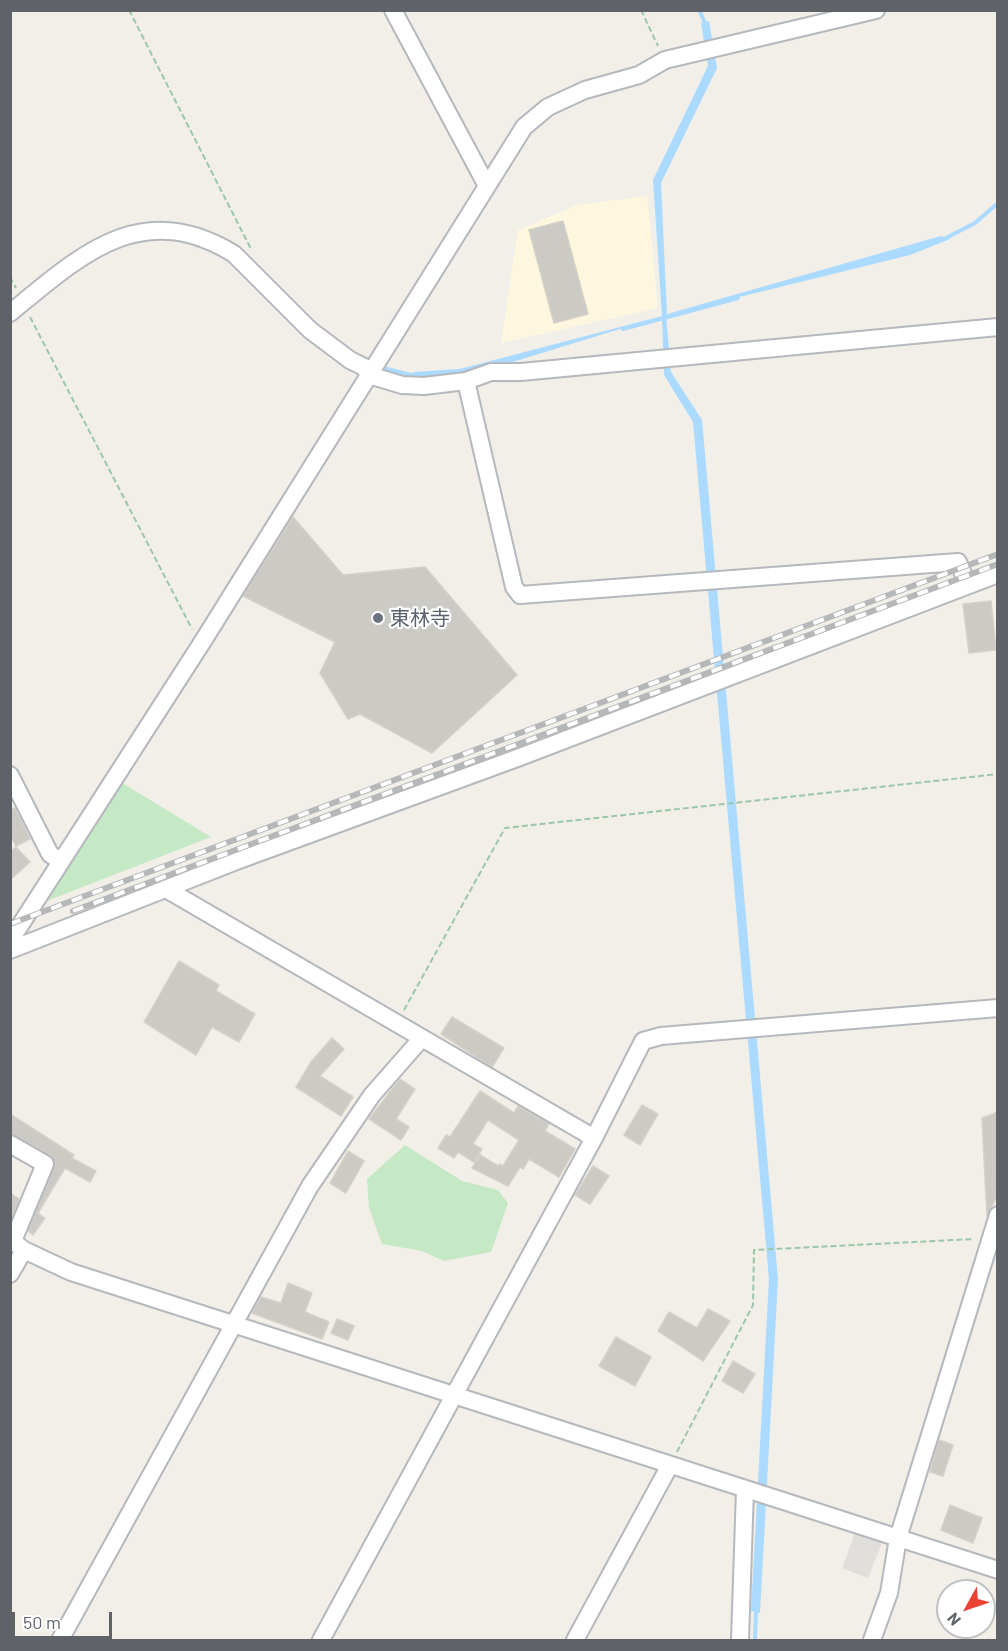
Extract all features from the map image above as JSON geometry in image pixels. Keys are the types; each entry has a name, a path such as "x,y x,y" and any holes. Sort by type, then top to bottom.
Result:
{"street":[{"path":"393,10 487,186"},
{"path":"10,941 203,641 524,127 548,107 585,90 639,75 665,60 876,10"},
{"path":"17,308 89,252 111,239 144,231 174,230 198,236 234,254 310,330 350,360 364,367 369,375 402,385 466,381 491,372 521,372 998,327"},
{"path":"466,381 514,587 520,595 958,562 968,585"},
{"path":"10,950 998,574"},
{"path":"10,775 50,854 60,861"},
{"path":"166,889 594,1138"},
{"path":"321,1641 594,1138 643,1041 661,1036 998,1008"},
{"path":"60,1641 310,1186 372,1095 422,1038"},
{"path":"10,1144 45,1164 16,1243 10,1274"},
{"path":"872,1641 889,1593 898,1538 998,1215"},
{"path":"16,1243 71,1272 233,1326 998,1570"},
{"path":"575,1641 670,1465"},
{"path":"740,1641 745,1489"}],"path":[{"path":"129,10 251,250 250,256"},
{"path":"640,10 665,60"},
{"path":"10,277 17,308 196,638 203,641"},
{"path":"396,1023 505,828 998,774"},
{"path":"670,1465 753,1305 754,1250 990,1238"}],"shaded area":[{"path":"647,196 658,308 501,343 518,230 577,205"},
{"path":"857,1528 884,1538 868,1578 842,1568"}],"green space":[{"path":"119,781 211,837 44,902"},
{"path":"405,1145 462,1181 498,1190 508,1203 491,1252 444,1261 422,1251 382,1244 369,1208 367,1179"}],"water":[{"path":"709,21 717,68 661,183 667,314 941,236 950,239 910,255 666,315 671,372 702,420 778,1279 760,1613 751,1611 769,1279 693,422 664,375 653,180 708,66 701,23"},
{"path":"662,316 461,378 412,380 413,372 460,369"}],"building":[{"path":"563,221 588,314 554,323 529,230"},
{"name":"東林寺","path":"293,517 343,575 425,567 517,675 432,753 360,714 348,719 320,673 335,642 243,596"},
{"path":"991,601 996,650 969,653 963,604"},
{"path":"15,808 30,839 16,846 10,835 10,810"},
{"path":"16,847 30,862 10,880 10,852"},
{"path":"179,961 219,985 216,991 255,1014 239,1042 212,1027 196,1055 144,1022"},
{"path":"452,1017 504,1048 492,1067 441,1034"},
{"path":"332,1038 344,1049 320,1076 353,1097 341,1116 296,1087 311,1062"},
{"path":"400,1079 415,1089 396,1119 409,1127 401,1140 369,1119"},
{"path":"480,1091 514,1113 518,1106 549,1124 545,1131 575,1149 559,1177 529,1159 523,1169 520,1167 508,1186 472,1168 480,1155 498,1166 500,1164 503,1166 519,1140 488,1120 473,1144 482,1149 474,1162 458,1152 454,1158 438,1148 446,1135 450,1137"},
{"path":"642,1105 658,1114 640,1145 624,1135"},
{"path":"998,1112 998,1194 987,1216 982,1118"},
{"path":"10,1114 74,1155 72,1158 96,1171 90,1182 65,1168 38,1213 45,1218 33,1235 28,1231 55,1163 50,1155 10,1134"},
{"path":"348,1151 364,1161 346,1193 330,1183"},
{"path":"593,1166 609,1176 590,1204 575,1195"},
{"path":"10,1193 19,1199 12,1217 10,1216"},
{"path":"288,1283 312,1293 305,1312 329,1322 322,1339 252,1313 261,1297 281,1303"},
{"path":"708,1309 730,1321 703,1361 658,1331 669,1312 697,1328"},
{"path":"337,1319 354,1326 348,1340 331,1333"},
{"path":"616,1337 651,1357 635,1386 599,1366"},
{"path":"733,1361 755,1374 743,1393 722,1381"},
{"path":"939,1440 953,1445 943,1476 930,1472"},
{"path":"950,1505 982,1518 973,1543 941,1530"}],"waterway":[{"path":"699,10 706,25"},
{"path":"944,239 975,223 998,203"},
{"path":"623,329 738,298"},
{"path":"379,367 415,376"},
{"path":"755,1640 756,1608"}],"railway":[{"path":"10,924 998,554"},
{"path":"73,911 998,564"}],"place":[{"name":"東林寺","path":"378,618"}]}
